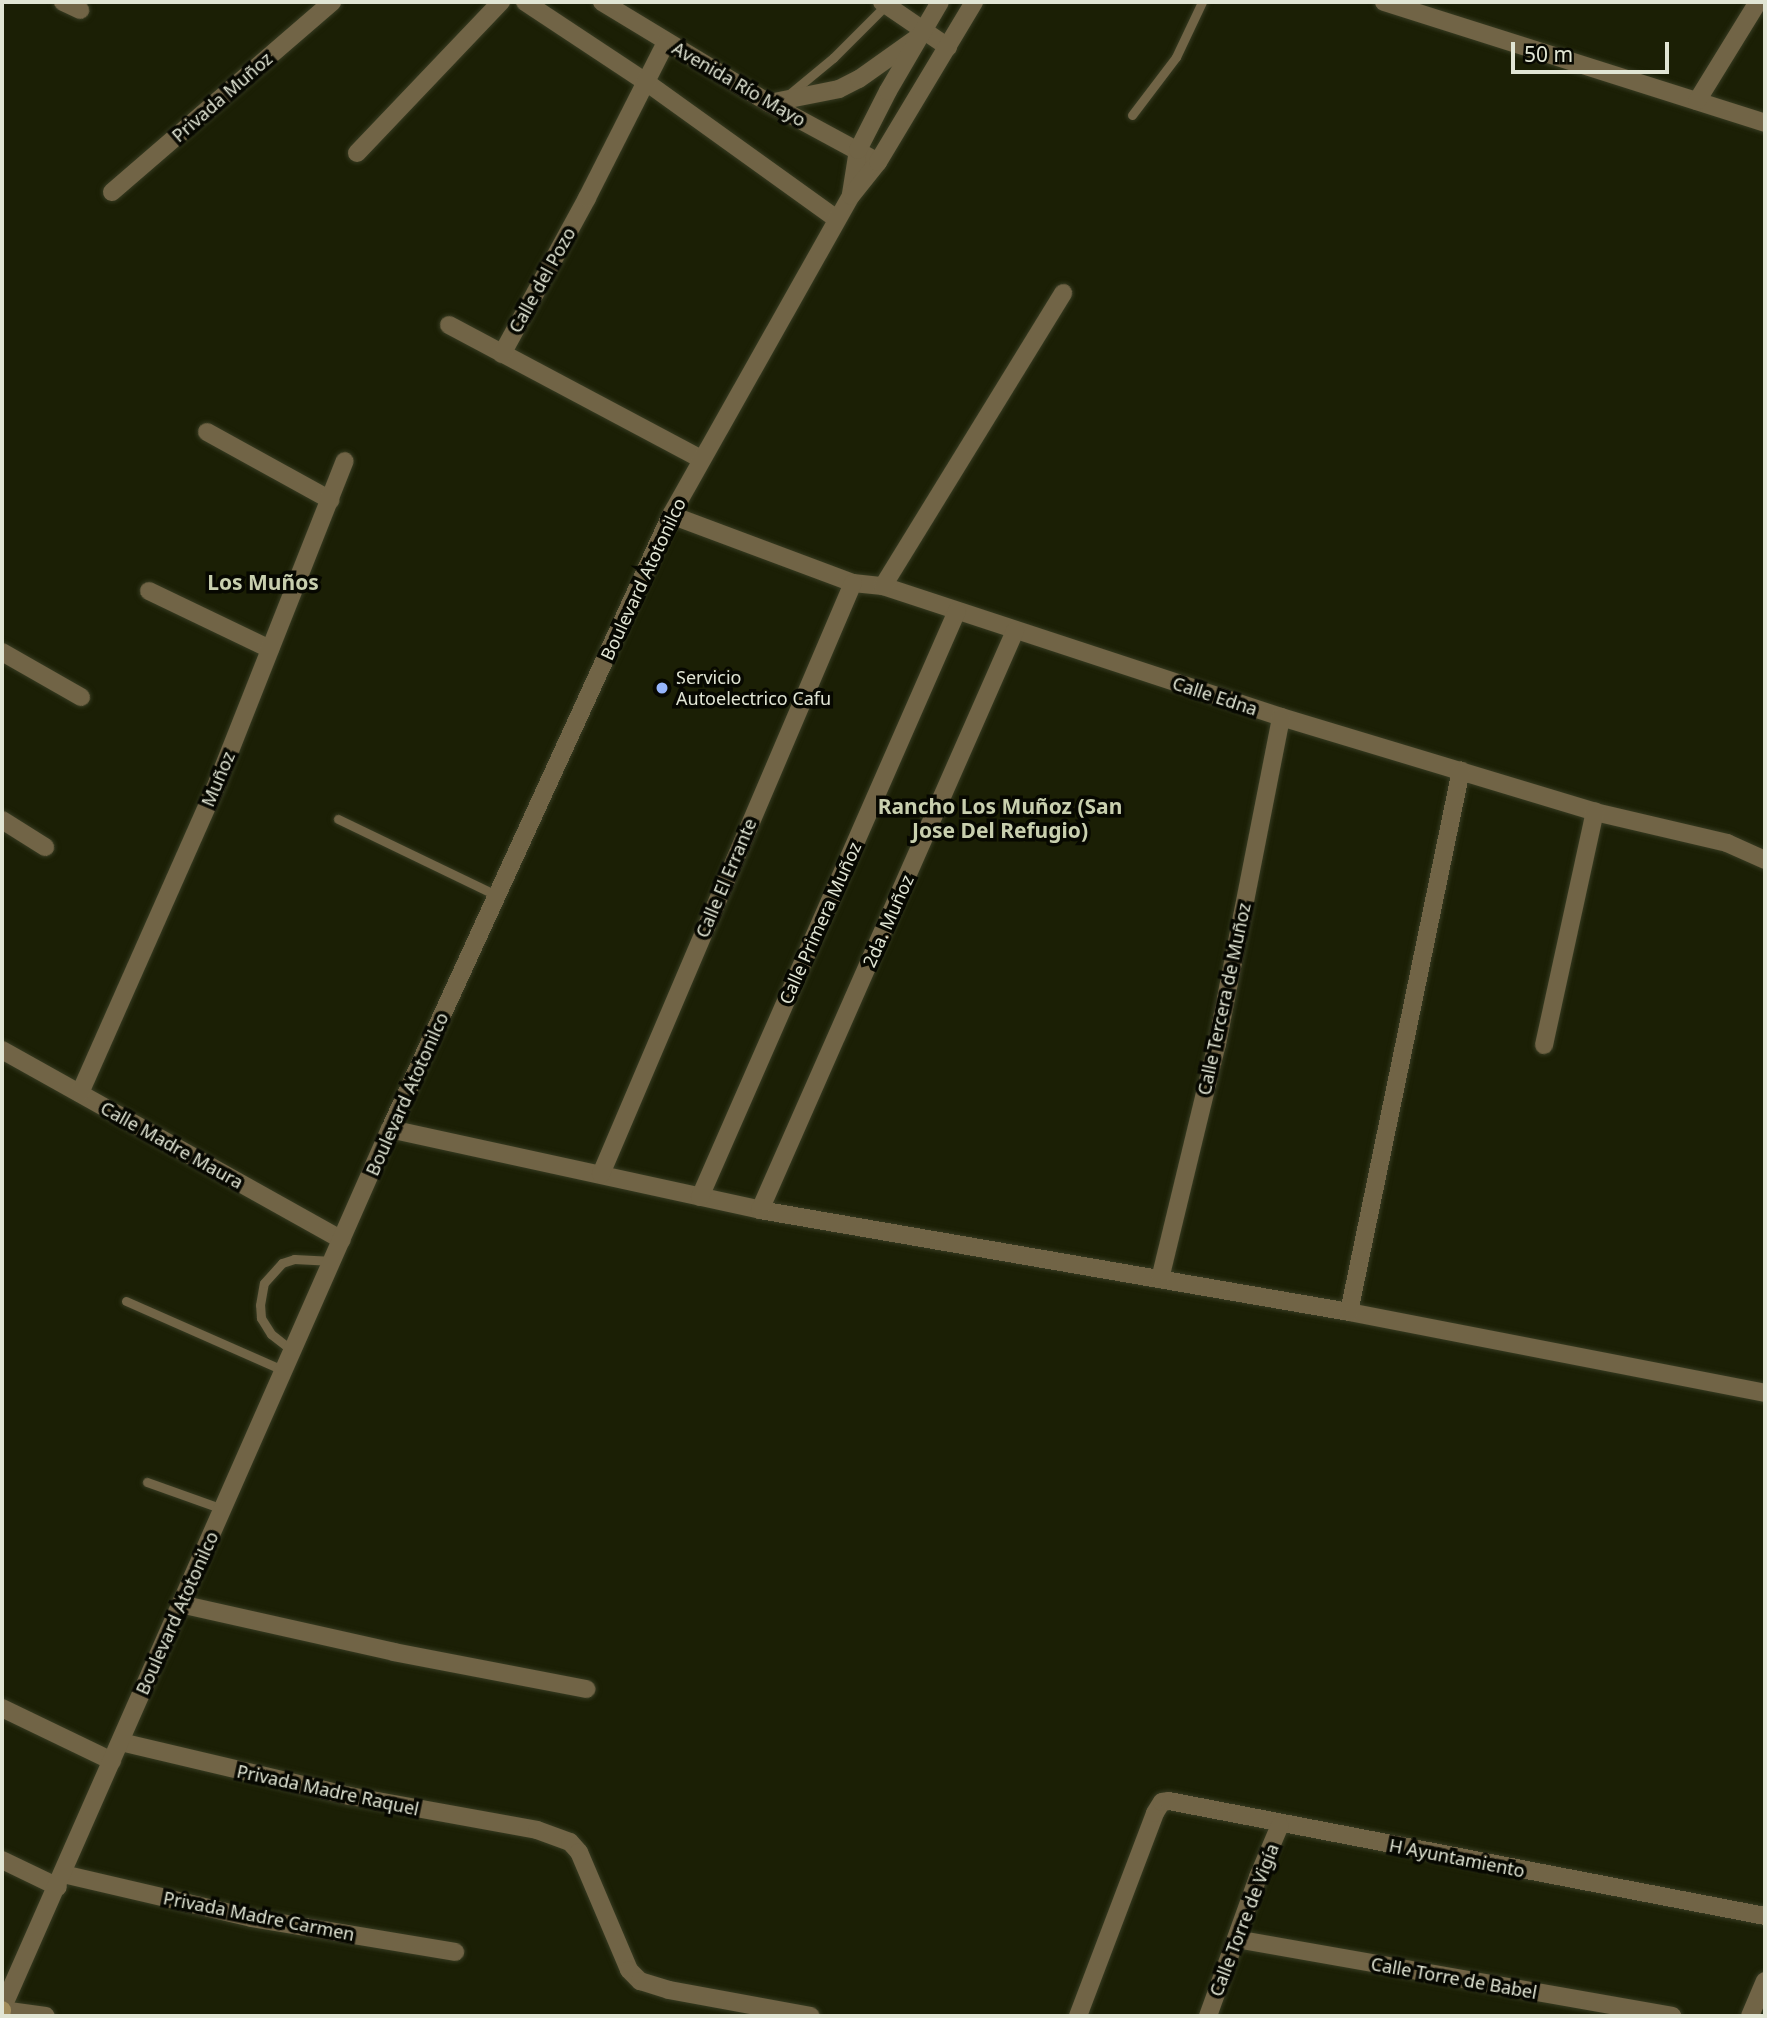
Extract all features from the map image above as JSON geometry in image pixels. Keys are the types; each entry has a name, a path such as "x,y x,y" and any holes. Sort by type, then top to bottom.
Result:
{"street":[{"path":"63,2 80,10"},
{"name":"Privada Muñoz","path":"112,192 332,2"},
{"path":"357,153 501,2"},
{"path":"524,2 646,82 838,219"},
{"name":"Avenida Río Mayo","path":"601,2 666,42 878,162"},
{"name":"Boulevard Atotonilco","path":"851,196 858,150 940,2"},
{"name":"Boulevard Atotonilco","path":"2,2010 390,1129 671,515 851,196 878,162 974,2"},
{"path":"1384,2 1765,124"},
{"path":"1697,101 1758,2"},
{"path":"884,3 921,32 948,47"},
{"path":"775,102 839,89 859,79 921,32"},
{"name":"Calle del Pozo","path":"666,42 502,354 701,459"},
{"path":"883,586 1063,293"},
{"path":"449,325 502,354"},
{"path":"206,432 330,500"},
{"name":"Muñoz","path":"80,1093 218,781 345,461"},
{"name":"Calle Edna","path":"671,515 853,583 883,586 1281,717 1595,812 1727,843 1765,860"},
{"name":"Calle El Errante","path":"601,1174 853,583"},
{"path":"149,591 270,649"},
{"name":"Calle Primera Muñoz","path":"700,1197 957,611"},
{"name":"2da. Muñoz","path":"760,1210 1015,631"},
{"path":"2,652 81,697"},
{"name":"Calle Tercera de Muñoz","path":"1160,1279 1217,1044 1281,717"},
{"path":"1349,1312 1461,770"},
{"path":"1544,1045 1595,812"},
{"path":"2,820 45,847"},
{"name":"Calle Madre Maura","path":"2,1050 342,1240"},
{"path":"390,1129 760,1210 1349,1312 1765,1393"},
{"path":"180,1604 394,1652 586,1689"},
{"path":"2,1708 112,1761"},
{"name":"Privada Madre Raquel","path":"121,1742 349,1796 537,1830 570,1842 579,1852 629,1970 640,1981 669,1990 811,2016"},
{"name":"H Ayuntamiento","path":"1078,2016 1154,1813 1162,1802 1169,1801 1280,1825 1765,1916"},
{"name":"Calle Torre de Vigía","path":"1208,2016 1280,1825"},
{"name":"Privada Madre Carmen","path":"2,1860 60,1880 455,1952"},
{"name":"Calle Torre de Babel","path":"1236,1939 1672,2016"},
{"path":"1750,2016 1765,1981"},
{"path":"2,2010 46,2016"}],"lane":[{"path":"1132,115 1176,57 1202,2"},
{"path":"775,102 833,58 884,3"},
{"path":"338,819 498,896"},
{"path":"294,1352 271,1334 261,1318 260,1305 264,1283 282,1263 294,1259 333,1261"},
{"path":"126,1301 285,1371"},
{"path":"147,1482 223,1509"}],"place":[{"name":"Servicio Autoelectrico Cafu","path":"662,688"}],"district":[{"name":"Los Muños","path":"263,582"},
{"name":"Rancho Los Muñoz (San Jose Del Refugio)","path":"1000,818"}]}
